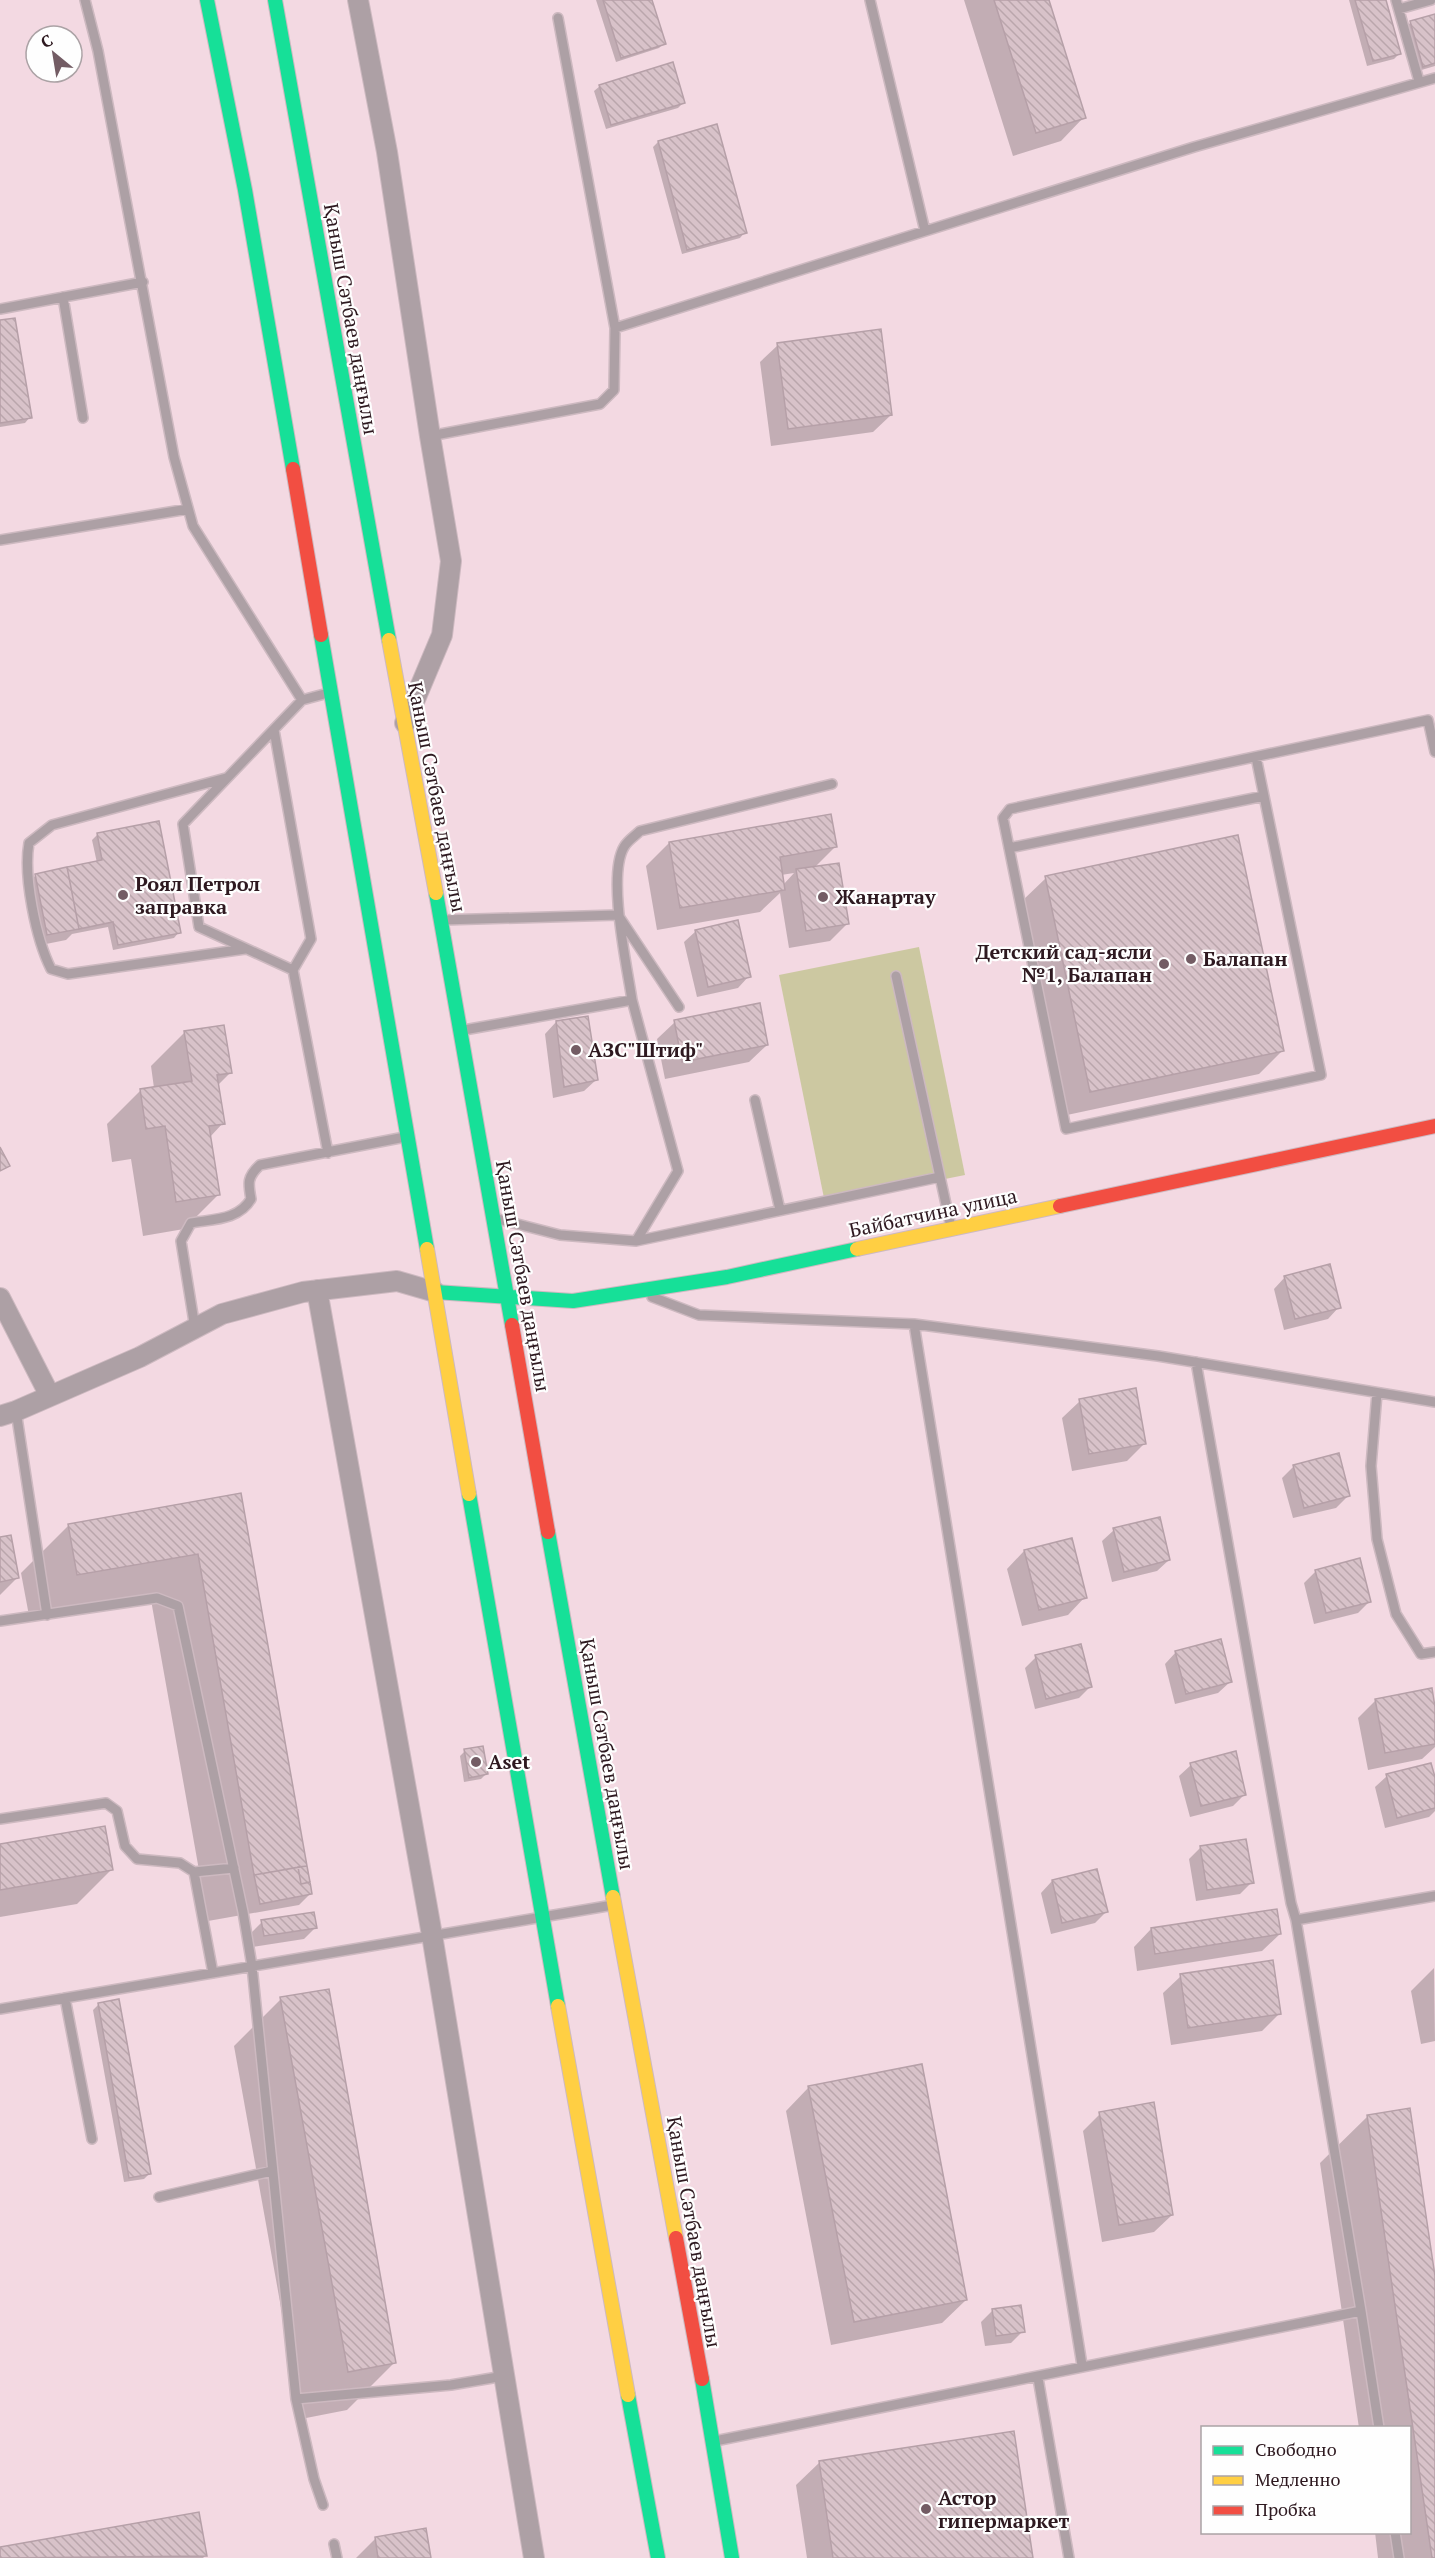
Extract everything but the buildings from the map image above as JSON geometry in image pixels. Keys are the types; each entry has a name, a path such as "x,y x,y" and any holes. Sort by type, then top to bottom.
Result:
{"main road":[{"path":"207,0 245,190 542,1916 658,2558"},
{"name":"Қаныш Сәтбаев даңғылы","path":"275,0 404,726 441,920 614,1905 713,2441 732,2558"},
{"name":"Байбатчина улица","path":"435,1292 507,1299 573,1301 727,1277 1435,1126"}],"street":[{"path":"358,0 387,152 451,561 442,635 404,726"},
{"path":"8,1413 140,1357 222,1314 317,1290 397,1281 435,1292"},
{"path":"317,1290 432,1935 534,2558"},
{"path":"0,1298 50,1396"}],"lane":[{"path":"85,0 98,51 143,282 174,457 193,526 302,700"},
{"path":"870,0 925,231"},
{"path":"1419,81 1397,4 1431,0"},
{"path":"430,436 600,404 614,390 615,328 558,18"},
{"path":"615,328 1194,147 1435,78"},
{"path":"0,309 143,282"},
{"path":"63,297 83,418"},
{"path":"0,540 189,509"},
{"path":"292,970 199,927 183,824 302,700 330,692"},
{"path":"1256,757 1321,1075 1066,1130 1003,818 1010,809 1428,720 1435,752"},
{"path":"274,730 311,939 292,970 328,1153"},
{"path":"228,778 52,825 29,843 26,861 41,949 51,969 68,974 246,949"},
{"path":"636,1241 678,1172 632,1000 618,915 618,866 624,847 640,831 832,784"},
{"path":"1009,848 1264,796"},
{"path":"441,920 618,915"},
{"path":"618,915 679,1007"},
{"path":"896,976 952,1229"},
{"path":"459,1031 632,1000"},
{"path":"755,1100 780,1210"},
{"path":"195,1328 181,1241 191,1223 234,1215 245,1210 251,1199 248,1183 250,1175 260,1166 407,1136"},
{"path":"493,1218 560,1234 636,1241 940,1177"},
{"path":"638,1291 699,1315 914,1324 1196,1362 1435,1402"},
{"path":"914,1324 1082,2366"},
{"path":"1196,1362 1291,1903 1296,1920 1379,2426"},
{"path":"1377,1393 1371,1466 1377,1539 1396,1614 1421,1654 1435,1652"},
{"path":"8,1413 47,1615"},
{"path":"0,1621 157,1598 178,1606 234,1868 252,1966 296,2399 314,2480 323,2505"},
{"path":"0,1819 106,1803 117,1811 125,1846 137,1859 180,1863 194,1872 234,1868"},
{"path":"194,1872 213,1973"},
{"path":"1296,1920 1435,1896"},
{"path":"0,2010 614,1905"},
{"path":"65,1998 92,2139"},
{"path":"159,2197 272,2171"},
{"path":"713,2441 1038,2378 1082,2366 1361,2311"},
{"path":"296,2399 451,2385 504,2376"},
{"path":"1038,2378 1069,2558"},
{"path":"1395,2534 1399,2558"},
{"path":"334,2544 337,2558"}],"shaded area":[{"path":"919,947 965,1175 825,1203 779,975"}],"traffic: fast":[{"path":"207,0 245,190 293,469"},
{"path":"275,0 389,640"},
{"path":"321,635 427,1249"},
{"path":"436,893 512,1325"},
{"path":"435,1292 573,1301 727,1277 857,1249"},
{"path":"469,1494 558,2006"},
{"path":"548,1532 613,1897"},
{"path":"702,2379 732,2558"},
{"path":"628,2395 658,2558"}],"traffic: slow":[{"path":"389,640 436,893"},
{"path":"857,1249 1060,1206"},
{"path":"427,1249 469,1494"},
{"path":"613,1897 676,2238"},
{"path":"558,2006 628,2395"}],"traffic: jam":[{"path":"293,469 321,635"},
{"path":"1060,1206 1435,1126"},
{"path":"512,1325 548,1532"},
{"path":"676,2238 702,2379"}],"place":[{"name":"Роял Петрол заправка","path":"123,895"},
{"name":"Жанартау","path":"823,897"},
{"name":"Балапан","path":"1191,959"},
{"name":"Детский сад-ясли №1, Балапан","path":"1164,964"},
{"name":"АЗС\"Штиф\"","path":"576,1050"},
{"name":"Aset","path":"476,1762"},
{"name":"Астор гипермаркет","path":"926,2509"}]}
